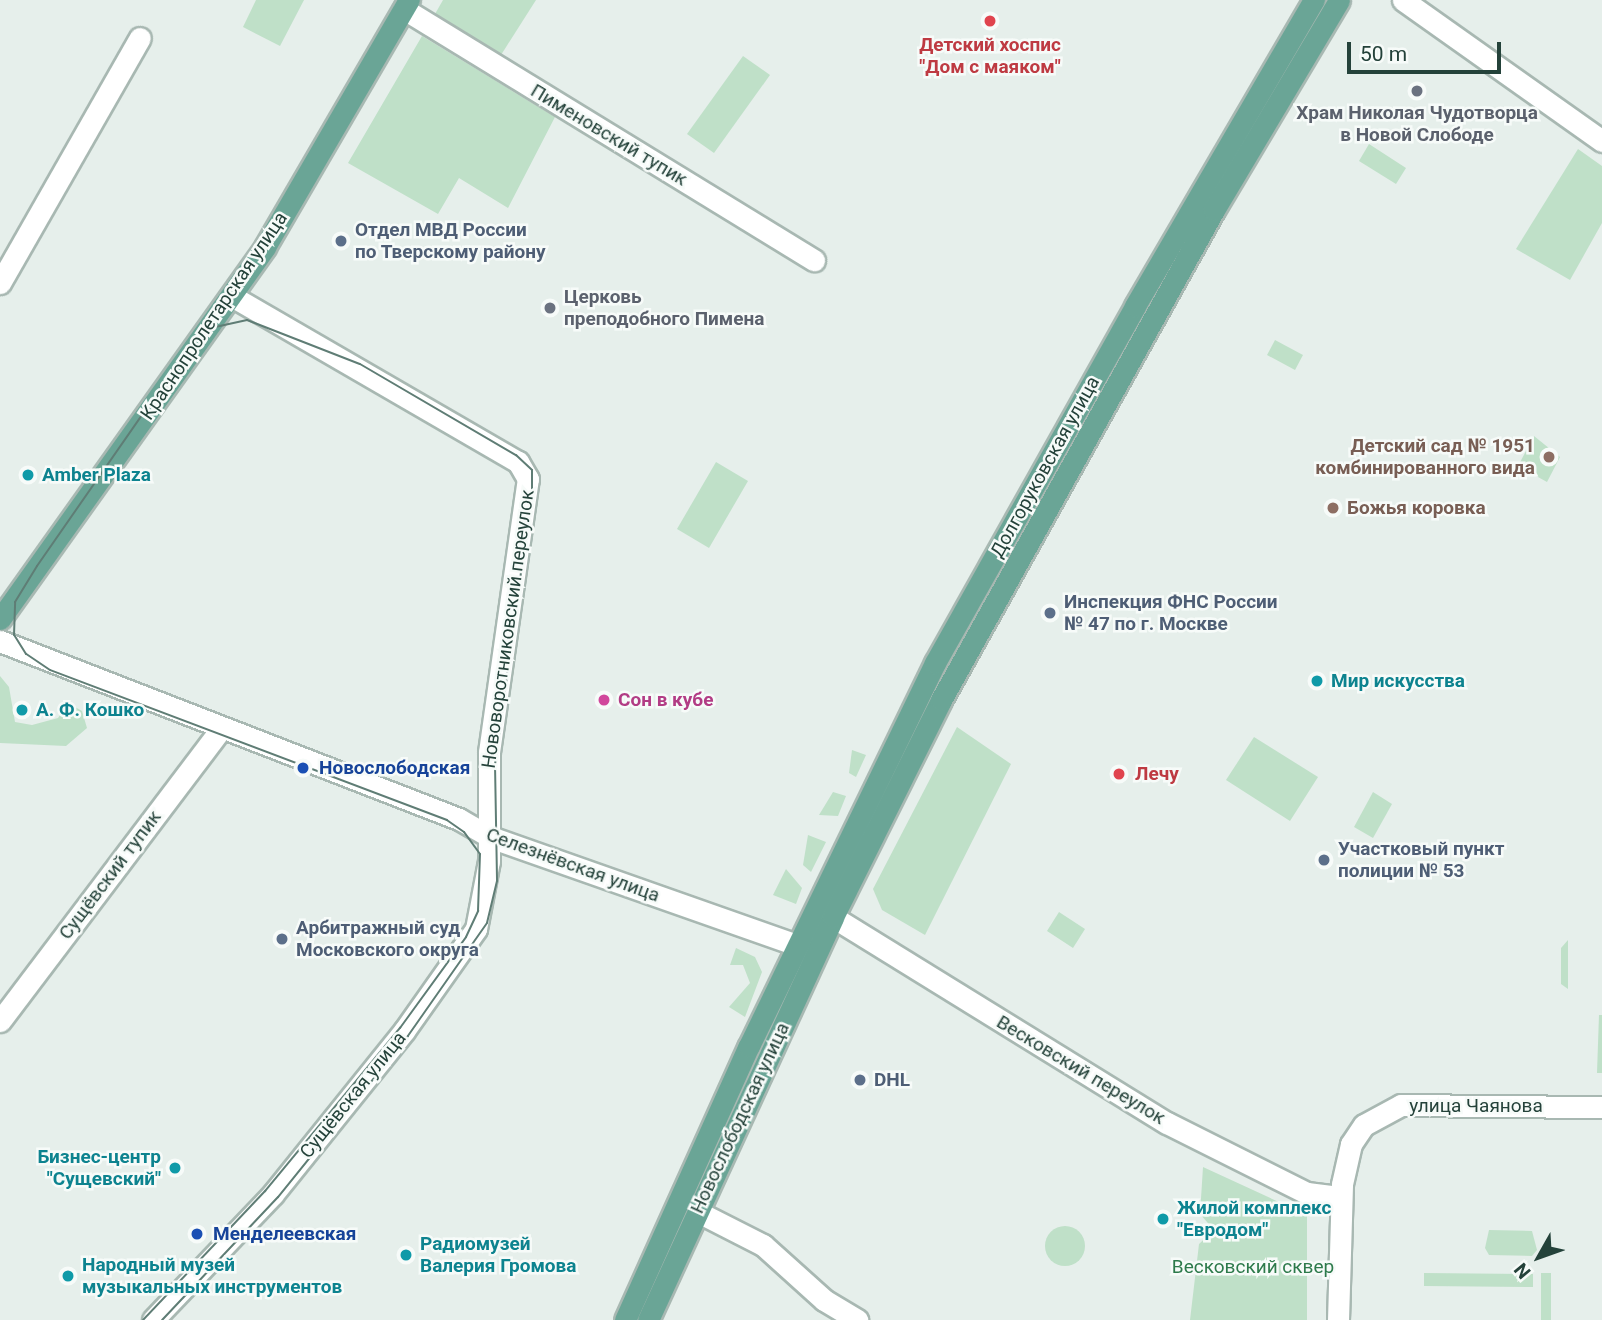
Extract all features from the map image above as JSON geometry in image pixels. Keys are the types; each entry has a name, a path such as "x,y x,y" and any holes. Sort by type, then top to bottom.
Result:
{"main road":[{"name":"Долгоруковская улица","path":"797,944 935,663 1140,297 1314,0"},
{"name":"Долгоруковская улица","path":"833,917 941,700 1044,512 1339,0"},
{"name":"Краснопролетарская улица","path":"0,620 232,296 406,5"},
{"name":"Новослободская улица","path":"648,1320 833,917"},
{"name":"Новослободская улица","path":"625,1320 797,944"}],"street":[{"path":"1403,0 1602,141"},
{"name":"Пименовский тупик","path":"406,5 814,260"},
{"path":"0,283 140,38"},
{"name":"Нововоротниковский переулок","path":"232,296 527,471 487,773 490,837"},
{"name":"Селезнёвская улица","path":"0,641 221,729 459,819 490,837 797,944"},
{"name":"Сущёвский тупик","path":"0,1021 221,729"},
{"name":"Сущёвская улица","path":"153,1320 273,1194 449,971 482,915 490,837"},
{"name":"Весковский переулок","path":"833,917 1167,1123 1307,1193 1341,1197"},
{"name":"улица Чаянова","path":"1341,1197 1345,1162 1358,1132 1371,1119 1401,1105 1602,1107"},
{"path":"1338,1320 1341,1197"},
{"path":"698,1212 763,1245 824,1300 858,1320"}],"green space":[{"path":"256,0 304,0 280,46 243,27"},
{"path":"443,0 536,0 501,55 435,14"},
{"path":"422,36 555,117 508,208 459,178 438,214 348,163"},
{"path":"743,56 770,75 714,153 687,134"},
{"path":"1369,144 1406,168 1396,184 1359,161"},
{"path":"1578,149 1602,166 1602,223 1570,280 1516,249"},
{"path":"1275,340 1303,355 1295,370 1267,355"},
{"path":"1534,436 1560,457 1547,482 1518,466"},
{"path":"716,462 748,481 709,548 677,529"},
{"path":"0,676 9,687 15,722 32,725 58,718 68,703 82,711 87,728 66,746 0,743"},
{"path":"957,727 1011,764 925,935 882,910 873,889"},
{"path":"1254,737 1318,777 1290,821 1226,780"},
{"path":"852,750 866,755 856,777 849,773"},
{"path":"833,792 846,796 838,816 819,815"},
{"path":"1373,792 1392,804 1373,838 1354,827"},
{"path":"808,835 826,842 811,872 803,865"},
{"path":"786,869 802,888 796,904 773,895"},
{"path":"1059,912 1085,929 1073,948 1047,931"},
{"path":"1568,940 1568,989 1561,984 1561,948"},
{"path":"736,948 755,957 762,972 745,1017 729,1007 750,983 743,965 730,965"},
{"path":"1599,1015 1602,1015 1602,1073 1597,1073"},
{"name":"Весковский сквер","path":"1203,1167 1307,1215 1307,1320 1190,1320 1199,1244 1214,1230 1200,1214"},
{"path":"1065,1226 1079,1232 1085,1246 1079,1260 1065,1266 1051,1260 1045,1246 1051,1232"},
{"path":"1489,1230 1532,1231 1537,1250 1532,1256 1489,1255 1485,1248"},
{"path":"1424,1273 1533,1274 1533,1287 1424,1286"},
{"path":"1541,1273 1551,1273 1551,1320 1541,1320"}],"tram line":[{"path":"143,1320 265,1191 400,1028 466,937 478,911 480,854 464,832 447,820 50,670 26,654 14,635 15,602 37,566 185,353 206,329 247,320 360,364 516,455 532,470 532,491 495,764 497,881 487,923 408,1036 278,1197 162,1320"}],"place":[{"name":"Детский хоспис \"Дом с маяком\"","path":"990,21"},
{"name":"Храм Николая Чудотворца в Новой Слободе","path":"1417,91"},
{"name":"Отдел МВД России по Тверскому району","path":"341,241"},
{"name":"Церковь преподобного Пимена","path":"550,308"},
{"name":"Детский сад № 1951 комбинированного вида","path":"1549,457"},
{"name":"Amber Plaza","path":"28,475"},
{"name":"Божья коровка","path":"1333,508"},
{"name":"Инспекция ФНС России № 47 по г. Москве","path":"1050,613"},
{"name":"Мир искусства","path":"1317,681"},
{"name":"Сон в кубе","path":"604,700"},
{"name":"А. Ф. Кошко","path":"22,710"},
{"name":"Новослободская","path":"303,768"},
{"name":"Лечу","path":"1119,774"},
{"name":"Участковый пункт полиции № 53","path":"1324,860"},
{"name":"Арбитражный суд Московского округа","path":"282,939"},
{"name":"DHL","path":"860,1080"},
{"name":"Бизнес-центр \"Сущевский\"","path":"175,1168"},
{"name":"Жилой комплекс \"Евродом\"","path":"1163,1219"},
{"name":"Менделеевская","path":"197,1234"},
{"name":"Радиомузей Валерия Громова","path":"406,1255"},
{"name":"Народный музей музыкальных инструментов","path":"68,1276"}]}
